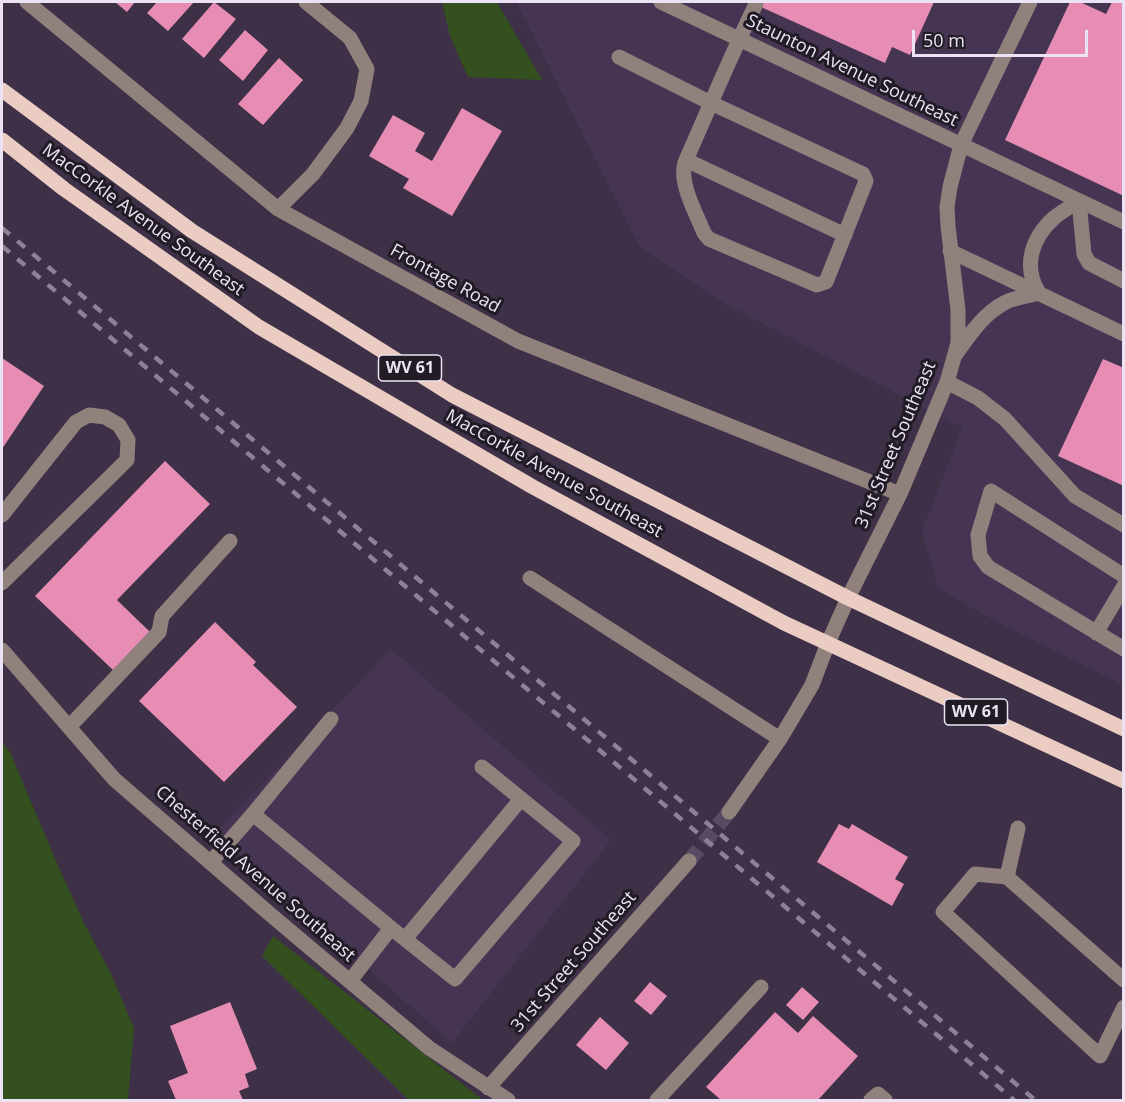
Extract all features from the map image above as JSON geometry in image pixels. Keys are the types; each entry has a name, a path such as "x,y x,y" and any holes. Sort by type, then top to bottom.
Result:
{"main road":[{"name":"MacCorkle Avenue Southeast","path":"2,90 192,231 452,395 848,598 1124,729"},
{"name":"MacCorkle Avenue Southeast","path":"2,140 64,189 259,327 533,487 784,623 1124,781"}],"street":[{"name":"Frontage Road","path":"27,2 278,209 518,341 900,494"},
{"path":"278,209 313,174 347,128 362,101 367,69 350,38 306,2"},
{"name":"Staunton Avenue Southeast","path":"661,2 1124,222"},
{"name":"31st Street Southeast","path":"729,812 780,739 812,685 848,598 900,494 947,382 958,344 958,310 948,226 950,187 961,145 1030,2"},
{"path":"619,57 711,103 863,174 866,181 826,282 817,285 709,239 704,233 684,183 683,166 686,160 711,103 739,39 756,4"},
{"path":"686,160 844,235"},
{"path":"1039,293 1033,283 1030,269 1030,257 1034,245 1055,218 1079,201 1084,254 1089,263 1124,281"},
{"path":"950,251 1124,334"},
{"path":"954,357 977,324 994,310 1006,302 1039,293"},
{"path":"947,382 978,398 1005,419 1075,496 1124,525"},
{"path":"2,515 76,422 89,415 105,417 119,425 128,440 127,460 2,583"},
{"path":"1124,576 991,491 978,535 980,556 988,567 1124,649"},
{"path":"69,727 159,632 162,616 230,541"},
{"path":"530,578 780,739"},
{"path":"1096,633 1124,586"},
{"name":"Chesterfield Avenue Southeast","path":"2,650 114,779 429,1048 507,1101"},
{"path":"211,862 331,720"},
{"path":"253,813 455,980 573,841 482,766"},
{"path":"405,939 521,799"},
{"path":"1007,877 1018,828"},
{"name":"31st Street Southeast","path":"489,1088 688,861"},
{"path":"1124,980 1007,877 975,874 943,912 1100,1056 1124,1007"},
{"path":"350,981 391,928"},
{"path":"657,1101 761,987"},
{"path":"871,1101 878,1094 885,1101"}],"shaded area":[{"path":"516,2 1123,2 1123,685 997,622 938,588 922,531 962,428 720,301 639,246"},
{"path":"391,649 611,840 452,1043 215,833"}],"green space":[{"path":"442,2 497,2 542,80 468,77 450,36"},
{"path":"2,742 10,752 59,868 111,974 134,1028 128,1100 2,1100"},
{"path":"273,936 483,1100 409,1100 262,956"}],"building":[{"path":"115,2 135,2 127,12"},
{"path":"157,2 194,2 168,31 147,13"},
{"path":"214,2 236,19 204,58 182,39"},
{"path":"750,2 934,2 910,55 892,47 885,63"},
{"path":"1070,2 1080,2 1106,14 1112,2 1124,2 1124,196 1005,140"},
{"path":"245,30 268,50 243,81 219,60"},
{"path":"279,58 303,80 263,125 238,104"},
{"path":"462,108 502,131 452,216 403,188 409,179 369,156 393,115 425,133 415,151 432,161"},
{"path":"2,358 44,386 2,449"},
{"path":"1103,359 1124,368 1124,486 1058,456"},
{"path":"165,461 210,504 117,600 150,632 113,670 35,596"},
{"path":"215,622 256,662 253,665 297,707 224,782 139,701"},
{"path":"839,824 849,829 852,824 908,857 895,879 904,884 892,906 817,862"},
{"path":"650,982 667,996 651,1015 634,1001"},
{"path":"802,987 819,1002 803,1020 786,1005"},
{"path":"230,1002 257,1069 245,1074 249,1087 239,1091 243,1100 176,1100 168,1081 188,1073 170,1026"},
{"path":"775,1012 798,1033 813,1016 858,1056 818,1100 721,1100 706,1087"},
{"path":"600,1017 629,1043 606,1070 576,1045"}],"tunnel":[{"path":"689,861 729,812"}],"railway":[{"path":"2,228 1035,1100"},
{"path":"2,246 1014,1100"}]}
